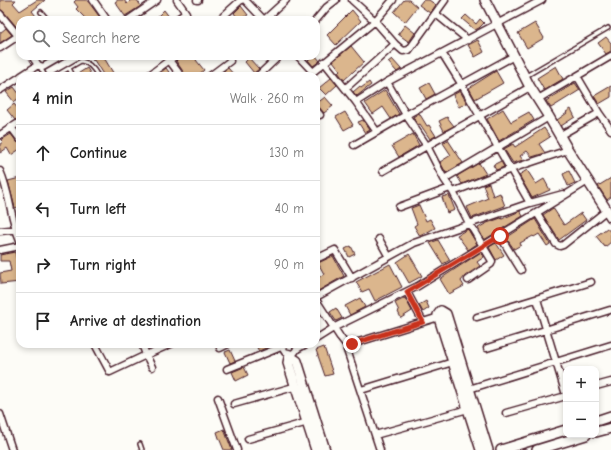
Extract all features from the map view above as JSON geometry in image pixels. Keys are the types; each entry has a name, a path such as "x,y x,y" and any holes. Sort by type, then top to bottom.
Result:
{"street":[{"path":"93,0 104,16"},
{"path":"134,16 156,0"},
{"path":"176,0 186,12 181,16"},
{"path":"223,16 241,0"},
{"path":"245,0 260,16"},
{"path":"268,16 286,0"},
{"path":"319,16 327,7 336,0"},
{"path":"352,0 375,21 403,51 409,50 445,0"},
{"path":"313,72 375,21 393,0"},
{"path":"485,0 530,87 609,214 564,245 560,246 556,244 536,214"},
{"path":"356,102 387,82 542,0"},
{"path":"0,14 16,33"},
{"path":"436,14 468,40"},
{"path":"0,48 16,39"},
{"path":"346,88 395,44"},
{"path":"442,53 481,117 530,203"},
{"path":"354,145 514,56"},
{"path":"538,99 611,56"},
{"path":"35,60 39,66"},
{"path":"28,72 55,60"},
{"path":"152,72 165,60"},
{"path":"169,60 178,72"},
{"path":"262,72 275,60"},
{"path":"301,60 310,72"},
{"path":"215,72 230,61"},
{"path":"324,62 346,88 377,132"},
{"path":"577,76 611,130"},
{"path":"0,90 16,79"},
{"path":"387,82 406,115 427,146 444,179 492,262 468,280"},
{"path":"383,171 481,117 530,87"},
{"path":"560,136 599,113"},
{"path":"444,179 549,117"},
{"path":"0,134 16,124"},
{"path":"11,127 16,134"},
{"path":"398,207 568,150"},
{"path":"0,170 16,222"},
{"path":"320,336 335,327 407,292 588,181"},
{"path":"320,296 414,243 530,203 568,193"},
{"path":"0,231 16,229"},
{"path":"500,236 521,270"},
{"path":"379,239 389,257"},
{"path":"0,250 16,247"},
{"path":"320,257 335,250 352,278"},
{"path":"477,317 591,282"},
{"path":"407,292 423,322"},
{"path":"537,299 563,385"},
{"path":"320,304 348,346 347,350 380,450"},
{"path":"487,348 610,310"},
{"path":"481,450 439,317 438,313 441,311 446,314 488,450"},
{"path":"348,346 439,317"},
{"path":"469,389 611,345"},
{"path":"97,348 110,372 162,348"},
{"path":"143,348 152,367"},
{"path":"227,369 273,348"},
{"path":"282,348 285,352 292,355 297,361 325,450"},
{"path":"299,348 289,358 288,363 297,386 316,450"},
{"path":"361,390 453,362"},
{"path":"599,385 611,382"},
{"path":"234,404 297,386"},
{"path":"506,413 563,396"},
{"path":"218,398 237,450"},
{"path":"375,435 468,408"},
{"path":"0,414 12,450"},
{"path":"599,420 611,416"},
{"path":"248,439 308,422"},
{"path":"599,431 611,428"},
{"path":"501,450 563,431"},
{"path":"546,436 549,446"},
{"path":"537,450 576,438"}],"lane":[{"path":"42,12 45,16"},
{"path":"525,77 608,28"},
{"path":"62,72 83,61 90,65 95,72"},
{"path":"39,66 43,72"},
{"path":"69,68 71,72"},
{"path":"140,444 142,450"}],"building":[{"path":"0,0 16,0 13,3 20,11 37,0 45,0 32,11 36,16 16,16 16,26 0,9"},
{"path":"76,0 87,0 99,16 83,16 76,9 78,7 74,2"},
{"path":"118,0 124,0 127,4 131,0 137,0 141,6 125,16 115,2"},
{"path":"404,0 409,0 417,7 405,22 394,12"},
{"path":"423,0 429,0 436,5 430,13 419,5"},
{"path":"241,6 248,15 236,16 234,13"},
{"path":"164,10 168,16 158,16"},
{"path":"352,10 361,21 336,45 327,35"},
{"path":"466,15 476,24 480,19 484,23 475,30 462,19"},
{"path":"535,23 544,38 527,48 518,33"},
{"path":"405,25 415,33 409,42 398,34"},
{"path":"6,28 12,35 0,43 0,33"},
{"path":"606,37 611,43 611,51 606,54 598,43"},
{"path":"478,40 484,52 475,57 468,45"},
{"path":"351,46 364,62 344,80 338,72 340,70 333,61"},
{"path":"392,59 401,69 397,72 388,62"},
{"path":"94,60 105,60 113,72 102,72"},
{"path":"196,60 204,70 202,72 183,72 176,61"},
{"path":"247,60 251,60 259,69 253,72 245,62"},
{"path":"308,60 319,60 320,61 313,66"},
{"path":"556,66 563,79 544,90 537,78"},
{"path":"87,68 90,72 81,72"},
{"path":"166,68 169,72 161,72"},
{"path":"228,68 232,72 223,72"},
{"path":"496,71 503,83 475,99 469,88"},
{"path":"331,78 337,85 326,95 320,87"},
{"path":"369,82 371,85 357,96 353,92 360,86 361,88"},
{"path":"429,83 435,94 426,99 420,88"},
{"path":"575,83 580,90 551,108 546,101"},
{"path":"611,86 611,97 599,104 594,96"},
{"path":"14,87 16,90 16,100 14,102 6,92"},
{"path":"385,90 399,114 391,119 383,107 373,114 365,103"},
{"path":"460,91 467,103 459,107 453,95"},
{"path":"325,97 333,106 324,113 320,108 320,101"},
{"path":"14,104 16,106 16,120 15,120 7,110"},
{"path":"503,109 511,122 529,112 534,120 499,141 487,119"},
{"path":"571,109 575,117 561,126 557,120"},
{"path":"345,112 353,125 344,130 336,117"},
{"path":"419,113 427,126 429,125 436,136 430,139 420,124 418,125 413,117"},
{"path":"447,117 454,126 444,131 439,121"},
{"path":"363,120 370,130 365,133 358,122"},
{"path":"544,128 550,137 539,144 545,153 532,157 527,151 520,156 523,160 513,163 504,149 513,144 515,147"},
{"path":"11,134 16,141 16,152 11,155 7,148 0,153 0,144 3,142 1,140"},
{"path":"413,134 419,145 399,157 392,146"},
{"path":"448,140 463,163 446,173 440,162 451,155 443,143"},
{"path":"501,161 504,167 496,170 493,165"},
{"path":"479,163 486,174 462,184 457,176"},
{"path":"527,170 536,184 544,179 550,190 532,198 519,175"},
{"path":"569,171 575,183 568,186 563,174"},
{"path":"611,178 611,197 607,200 598,186"},
{"path":"16,179 16,208 15,208 8,181"},
{"path":"489,183 493,196 500,193 505,206 472,218 467,207 488,198 483,185"},
{"path":"449,195 455,210 447,213 442,197"},
{"path":"419,205 426,221 430,219 435,228 420,236 414,226 417,224 411,208"},
{"path":"553,208 564,225 581,213 586,220 559,240 543,215"},
{"path":"520,211 523,216 484,240 478,228 487,223 501,218 502,219"},
{"path":"535,219 550,244 547,246 539,234 520,243 521,245 514,249 506,238"},
{"path":"607,228 611,233 611,242 605,247 596,236"},
{"path":"468,229 477,244 468,250 457,235"},
{"path":"438,240 450,260 443,264 430,243"},
{"path":"496,243 504,255 496,260 489,247"},
{"path":"351,246 355,254 349,257 345,249"},
{"path":"15,252 16,282 1,284 0,273 11,271 9,261 0,261 0,255"},
{"path":"481,252 484,257 477,262 480,266 465,276 461,281 464,286 449,294 440,279"},
{"path":"409,254 422,276 409,283 397,262"},
{"path":"333,256 344,276 320,290 320,276 324,274 320,267 320,262"},
{"path":"390,264 402,287 375,301 369,289 362,292 356,282"},
{"path":"360,298 365,307 350,315 345,306"},
{"path":"405,298 412,311 401,318 395,303"},
{"path":"426,301 429,308 423,312 419,305"},
{"path":"336,308 342,318 336,321 330,312"},
{"path":"324,347 333,374 325,376 316,350"},
{"path":"257,348 266,348 259,351"},
{"path":"230,350 235,361 230,363 225,352"},
{"path":"244,367 248,375 236,381 232,372"},
{"path":"224,429 232,450 224,450 219,438 217,432"}],"route":[{"path":"352,344 423,322 407,292 500,236"}]}
